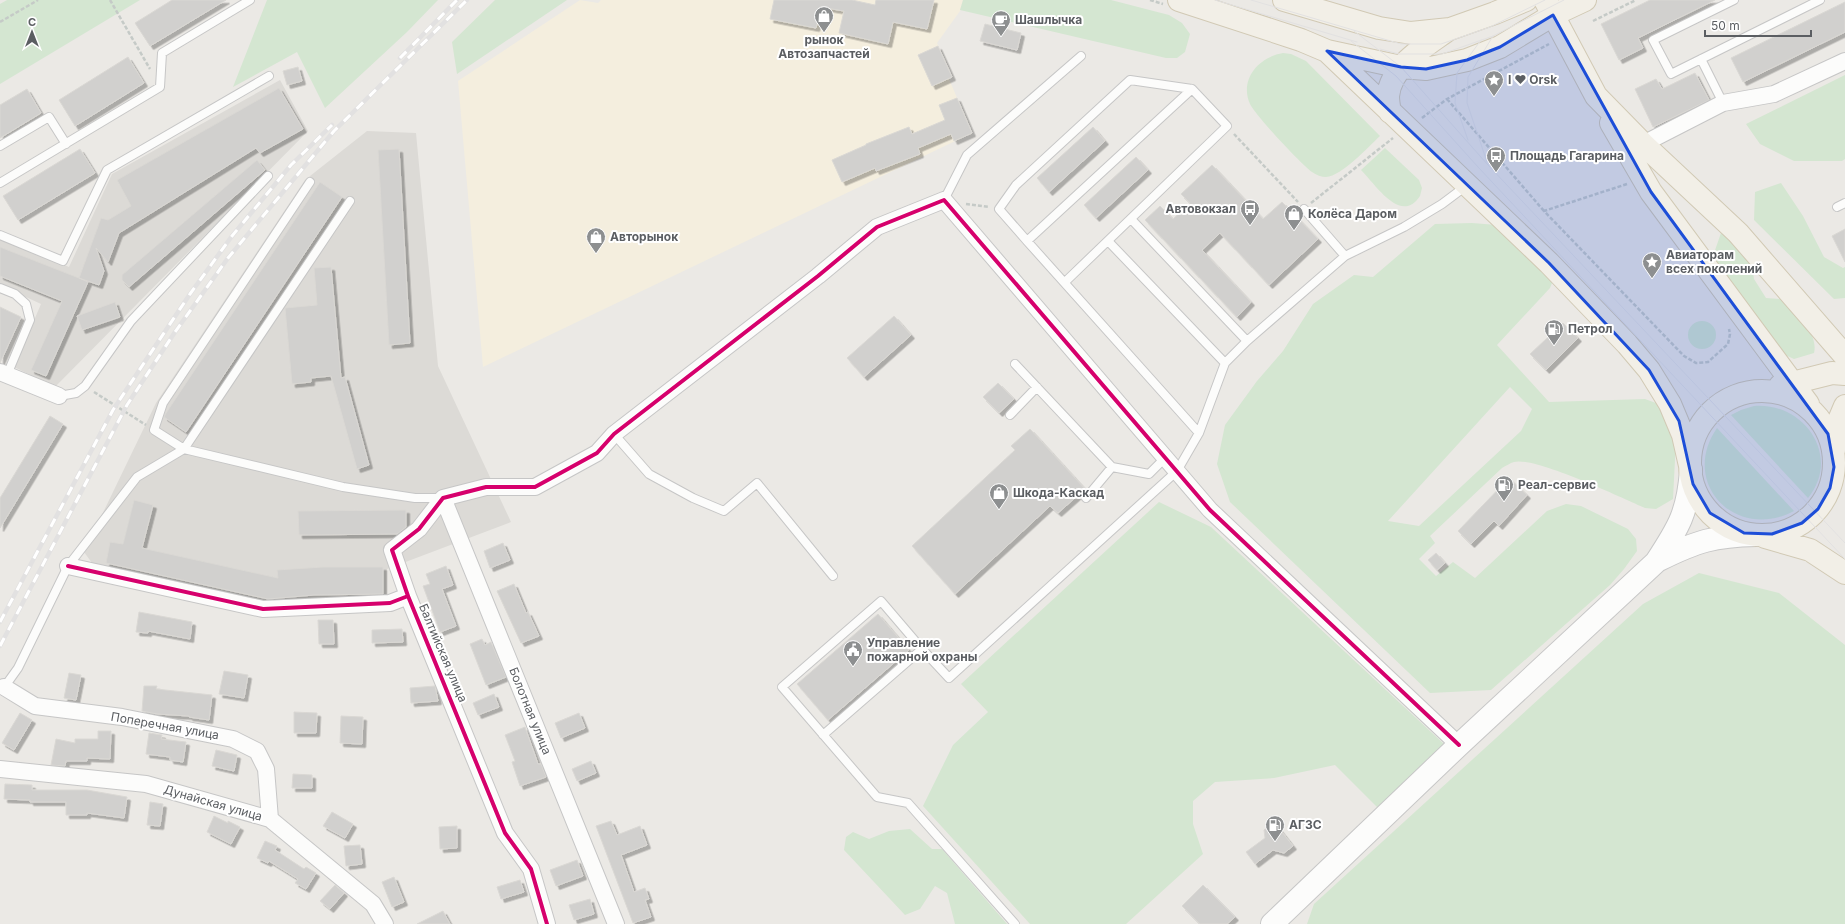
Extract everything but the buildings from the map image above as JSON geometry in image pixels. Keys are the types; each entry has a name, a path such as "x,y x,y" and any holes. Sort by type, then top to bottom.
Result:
{"main road":[{"path":"1284,0 1379,28 1411,33 1450,29 1526,0"},
{"path":"1174,3 1301,40 1327,50 1401,67 1426,69 1467,60 1500,48 1549,8 1585,0"},
{"path":"1549,8 1596,96 1651,192 1818,418 1828,434 1834,452"},
{"path":"1450,29 1401,67 1390,85 1388,98 1396,133 1467,185 1549,263 1627,344 1649,370 1678,421 1698,494 1710,513 1732,528 1810,550 1845,573"},
{"path":"1327,50 1390,112"},
{"path":"1596,96 1643,144 1738,233 1845,356"},
{"path":"1762,392 1792,382 1832,373 1845,374"},
{"path":"1272,924 1459,745 1656,562 1678,530 1689,494 1691,456 1694,443 1699,428 1715,409 1736,396 1751,392 1779,393 1795,399 1808,408 1818,418"},
{"path":"1656,562 1686,546 1708,539 1731,535 1772,534 1790,530 1802,523 1818,509 1830,488 1834,467 1834,432 1845,406"}],"street":[{"path":"1643,144 1723,103 1774,94 1845,60"},
{"path":"408,596 392,550 419,529 443,498 486,487 534,487 597,453 614,434 818,276 877,227 944,200 1210,510 1459,745"},
{"path":"3,373 59,396"},
{"name":"Болотная улица","path":"443,498 616,924"},
{"name":"Балтийская улица","path":"68,566 263,609 390,603 408,596 505,834 531,869 547,924"},
{"name":"Поперечная улица","path":"2,690 35,706 122,717 233,738 257,750 266,769 270,819"},
{"name":"Дунайская улица","path":"0,769 146,784 270,819 372,904 385,924"}],"lane":[{"path":"0,183 160,87 162,53 250,0"},
{"path":"1734,0 1653,40 1670,74 1820,0"},
{"path":"944,200 967,155 1081,56"},
{"path":"1701,59 1723,103"},
{"path":"0,235 64,261 107,170 269,76"},
{"path":"1065,282 1227,126 1192,89 1130,80 1016,185 1000,209 1199,433"},
{"path":"1027,241 1192,89"},
{"path":"0,146 49,117 66,144"},
{"path":"59,396 76,393 85,386 131,321 268,176"},
{"path":"310,182 163,403 154,430 184,449 343,487 415,498 443,498"},
{"path":"1015,924 908,803 876,797 782,687 881,601 922,649 950,678 1177,471 1199,433 1225,363 1247,341 1345,256 1404,226 1442,204 1467,185"},
{"path":"2,690 18,668 68,566 137,476 184,449 350,201"},
{"path":"1837,207 1845,203"},
{"path":"1304,209 1345,256"},
{"path":"1131,220 1247,341"},
{"path":"1108,241 1225,363"},
{"path":"0,288 15,294 26,304 30,320 3,373"},
{"path":"1015,364 1112,467 1149,474 1166,458"},
{"path":"1010,415 1037,387"},
{"path":"614,434 649,474 692,498 724,511 758,483 833,576"},
{"path":"1086,498 1112,467"},
{"path":"823,734 922,649"}],"path":[{"path":"0,22 38,0"},
{"path":"110,0 160,87"},
{"path":"1150,0 1174,3"},
{"path":"1593,21 1636,0"},
{"path":"1227,126 1304,209 1396,133 1447,99 1549,44"},
{"path":"1447,99 1544,212 1684,356 1696,363 1708,362 1728,344 1730,334 1728,325"},
{"path":"1544,212 1629,183"},
{"path":"944,200 1000,209"},
{"path":"85,386 154,430"}],"highlighted area":[{"path":"1553,15 1651,192 1828,434 1834,467 1830,488 1818,509 1802,523 1772,534 1744,533 1710,513 1693,484 1679,421 1649,370 1549,263 1327,51 1401,67 1426,69 1467,60 1500,47"}],"shaded area":[{"name":"Авторынок","path":"580,0 598,3 601,0 963,0 960,11 937,43 952,77 949,79 972,133 483,367 458,81"},
{"path":"280,80 308,131 55,387 14,367 41,304 0,285 0,237 69,267 112,174"},
{"path":"367,131 416,133 438,366 511,522 387,569 387,598 264,602 95,567 84,552 156,403 305,180"}],"green space":[{"path":"7,0 140,0 0,84 0,4"},
{"path":"267,0 438,0 407,32 325,108 297,52 233,87"},
{"path":"495,0 567,0 457,74 452,42"},
{"path":"963,0 1111,0 1169,15 1182,23 1190,34 1185,52 1177,58 1166,58 960,10"},
{"path":"1283,53 1291,54 1306,61 1380,136 1340,172 1326,177 1319,176 1306,167 1269,128 1250,104 1247,95 1247,86 1253,71 1266,59"},
{"path":"1845,75 1845,159 1842,161 1794,161 1760,144 1746,124"},
{"path":"1385,148 1419,180 1422,188 1420,196 1413,204 1405,206 1389,200 1361,170"},
{"path":"1781,183 1803,216 1824,257 1843,268 1845,267 1845,298 1834,299 1754,220 1755,192"},
{"path":"1472,223 1497,225 1554,278 1550,288 1497,345 1549,402 1645,399 1664,406 1676,440 1673,499 1656,509 1645,508 1599,487 1540,465 1514,462 1502,468 1430,536 1435,543 1419,559 1436,576 1453,562 1475,578 1547,511 1566,504 1581,506 1628,529 1636,539 1637,551 1610,585 1491,690 1430,693 1230,502 1217,464 1225,425 1257,381 1283,351 1313,304 1354,275 1373,277 1435,224","holes":["1510,387 1532,409 1521,431 1419,526 1388,521"]},
{"path":"1721,233 1733,236 1751,260 1754,279 1766,298 1782,299 1805,323 1813,338 1815,345 1814,353 1794,359 1781,353 1713,268 1713,256"},
{"path":"1702,321 1712,325 1716,335 1712,345 1702,349 1692,345 1688,335 1692,325"},
{"path":"1754,406 1772,407 1788,413 1802,422 1812,435 1819,449 1821,465 1817,482 1808,498 1731,415"},
{"path":"1717,428 1794,511 1772,519 1752,519 1734,513 1720,502 1709,487 1705,469 1707,449"},
{"path":"1159,502 1211,527 1445,745 1379,809 1335,765 1274,778 1215,782 1193,801 1193,824 1203,854 1126,924 1030,924 923,806 953,745 988,712 961,684"},
{"path":"1699,573 1779,593 1845,645 1845,924 1307,924 1314,904 1643,604"},
{"path":"910,829 932,849 942,849 1007,924 955,924 947,893 935,886 920,909 905,915 844,850 846,837 853,832 869,839 889,831"}],"tram line":[{"path":"1215,0 1357,42"},
{"path":"1251,0 1401,44 1441,44 1490,27 1545,0"},
{"path":"1380,49 1399,54 1442,54 1493,36 1564,0"},
{"path":"1354,31 1401,67 1488,165 1845,543"},
{"path":"1487,162 1467,103 1468,77 1493,36"},
{"path":"1468,140 1455,103 1457,73 1481,40"},
{"path":"1351,41 1396,76 1478,167 1845,559"}],"railway":[{"path":"400,58 457,0"},
{"path":"0,646 127,405 175,332 228,258 334,131 467,0"},
{"path":"0,622 113,410 190,294 232,236 291,165 332,125"}],"cycle path":[{"path":"408,596 392,550 419,529 443,498 486,487 535,487 597,453 614,434 818,276 877,227 944,200 1210,510 1459,745"},
{"path":"68,566 263,609 390,603 408,596 505,833 531,869 547,924"}],"place":[{"name":"рынок Автозапчастей","path":"824,33"},
{"name":"Шашлычка","path":"1001,37"},
{"name":"I ❤ Orsk","path":"1494,97"},
{"name":"Площадь Гагарина","path":"1496,173"},
{"name":"Автовокзал","path":"1250,226"},
{"name":"Колёса Даром","path":"1294,231"},
{"name":"Авторынок","path":"596,254"},
{"name":"Авиаторам всех поколений","path":"1652,279"},
{"name":"Петрол","path":"1554,346"},
{"name":"Реал-сервис","path":"1504,502"},
{"name":"Шкода-Каскад","path":"999,510"},
{"name":"Управление пожарной охраны","path":"853,667"},
{"name":"АГЗС","path":"1275,842"}]}
